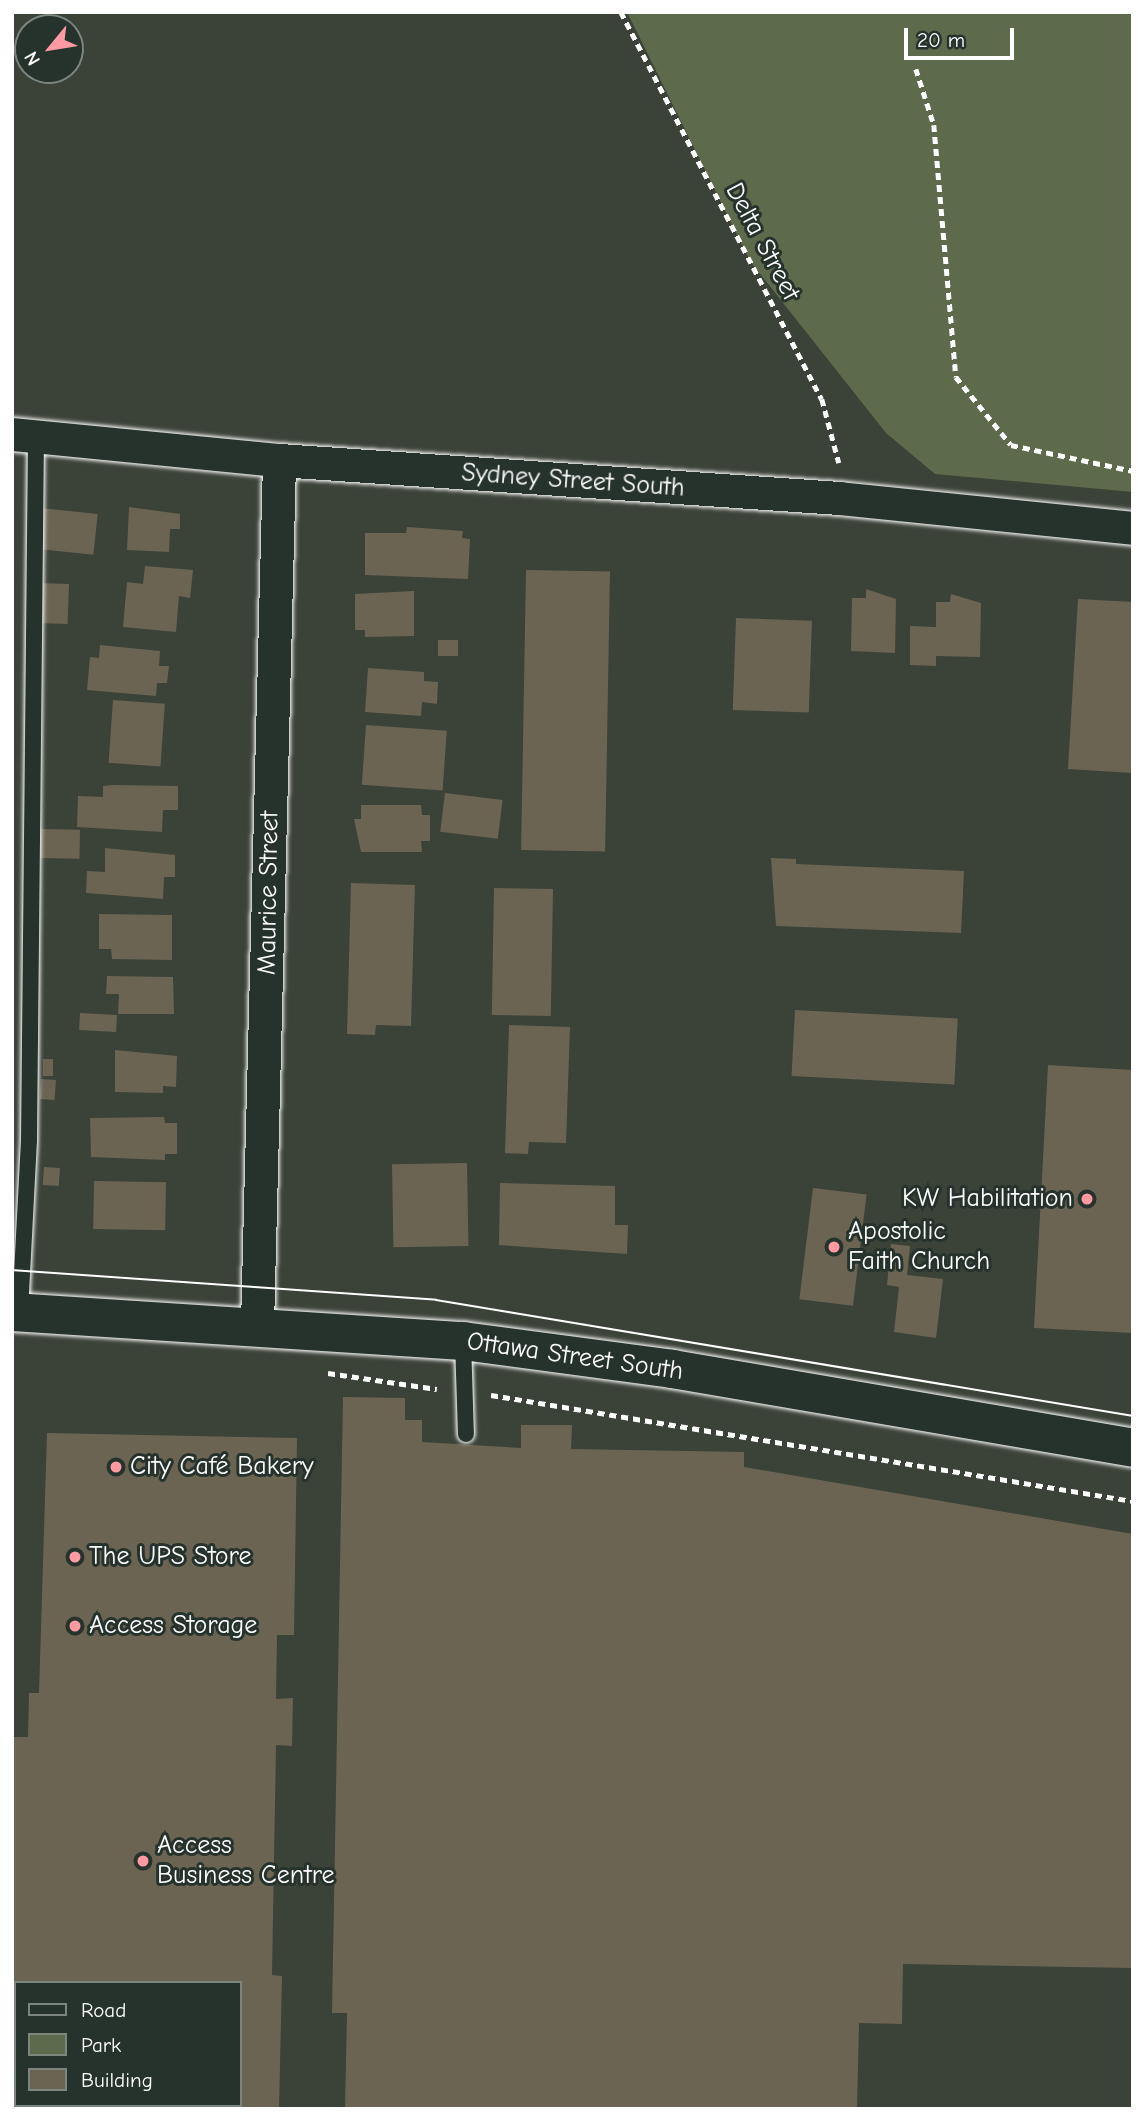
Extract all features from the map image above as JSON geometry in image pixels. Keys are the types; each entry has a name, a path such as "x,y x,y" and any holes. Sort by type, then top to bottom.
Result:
{"main road":[{"name":"Ottawa Street South","path":"16,1312 257,1325 463,1341 672,1369 1133,1448"}],"street":[{"name":"Sydney Street South","path":"24,435 279,460 839,498 1133,528"},
{"name":"Maurice Street","path":"257,1325 279,460"}],"lane":[{"path":"16,1312 29,1140 24,435"},
{"path":"463,1341 466,1434"}],"path":[{"name":"Delta Street","path":"621,12 822,399 839,445 839,498"},
{"path":"916,69 934,125 956,377 1010,445 1133,471"},
{"path":"320,1372 1133,1501"}],"green space":[{"path":"627,12 1133,12 1133,492 935,474 886,433 750,261"}],"building":[{"path":"129,507 180,514 180,529 170,529 169,552 127,550"},
{"path":"40,508 98,514 93,555 36,549"},
{"path":"407,527 463,531 462,538 470,539 468,579 365,575 365,533 406,533"},
{"path":"145,566 193,570 190,598 179,596 176,632 123,627 127,582 143,584"},
{"path":"526,570 610,571 605,851 521,850"},
{"path":"37,583 69,584 68,624 36,623"},
{"path":"866,589 896,599 895,653 851,651 852,598 866,598"},
{"path":"414,591 414,636 365,637 365,630 355,630 355,594"},
{"path":"951,594 981,603 980,657 936,656 936,666 910,665 910,626 936,627 936,602 950,602"},
{"path":"1078,599 1133,602 1133,773 1068,769"},
{"path":"736,618 812,621 809,713 733,710"},
{"path":"438,640 458,640 458,656 438,656"},
{"path":"100,645 160,651 159,666 169,666 167,683 157,683 156,696 87,690 90,657 99,658"},
{"path":"368,668 424,672 424,681 438,682 437,704 422,702 421,716 365,712"},
{"path":"113,700 165,704 160,766 109,763"},
{"path":"366,725 447,731 443,791 362,785"},
{"path":"103,786 178,786 178,810 163,810 162,832 77,827 78,796 103,797"},
{"path":"445,793 503,800 498,839 440,832"},
{"path":"361,805 421,805 422,815 430,815 430,841 421,841 422,852 361,852 354,819 361,819"},
{"path":"39,829 80,830 79,859 38,858"},
{"path":"105,848 175,855 175,877 164,877 163,899 86,893 87,871 105,872"},
{"path":"771,858 796,859 796,864 964,871 961,933 776,926"},
{"path":"351,883 415,885 411,1026 376,1025 375,1035 347,1034"},
{"path":"494,888 553,889 551,1016 492,1015"},
{"path":"99,914 172,915 172,960 112,959 111,949 99,949"},
{"path":"107,976 173,977 174,1014 118,1014 119,994 106,994"},
{"path":"795,1010 958,1019 954,1084 792,1076"},
{"path":"80,1013 117,1015 116,1032 79,1030"},
{"path":"509,1025 570,1027 566,1143 529,1142 528,1154 505,1153"},
{"path":"115,1050 177,1056 176,1087 163,1086 163,1093 115,1092"},
{"path":"43,1059 53,1059 53,1076 43,1076"},
{"name":"KW Habilitation","path":"1048,1065 1133,1070 1133,1333 1034,1328"},
{"path":"41,1079 56,1080 55,1100 40,1099"},
{"path":"164,1117 165,1123 177,1123 177,1154 165,1154 165,1160 91,1157 90,1118"},
{"path":"467,1163 468,1246 393,1247 392,1164"},
{"path":"44,1167 60,1168 59,1186 43,1185"},
{"path":"94,1181 166,1182 165,1230 93,1229"},
{"path":"500,1183 615,1186 615,1225 628,1225 627,1254 499,1245"},
{"name":"Apostolic Faith Church","path":"813,1188 867,1195 853,1306 799,1299"},
{"path":"891,1244 910,1246 907,1275 943,1279 936,1338 894,1332 899,1287 887,1285"},
{"path":"343,1397 405,1398 405,1420 422,1420 422,1442 521,1448 521,1425 572,1425 571,1449 744,1452 744,1467 1133,1534 1133,1968 903,1964 902,2024 859,2023 857,2109 345,2109 347,2013 332,2013"},
{"name":"Access Business Centre","path":"47,1433 297,1438 294,1635 277,1635 276,1699 293,1698 292,1746 276,1745 272,1975 282,1976 279,2109 12,2109 12,1737 28,1737 29,1693 39,1693"}],"tram line":[{"path":"12,1270 436,1300 1133,1416"}],"place":[{"name":"KW Habilitation","path":"1087,1199"},
{"name":"Apostolic Faith Church","path":"834,1247"},
{"name":"City Café Bakery","path":"116,1467"},
{"name":"The UPS Store","path":"75,1557"},
{"name":"Access Storage","path":"75,1626"},
{"name":"Access Business Centre","path":"143,1861"}]}
